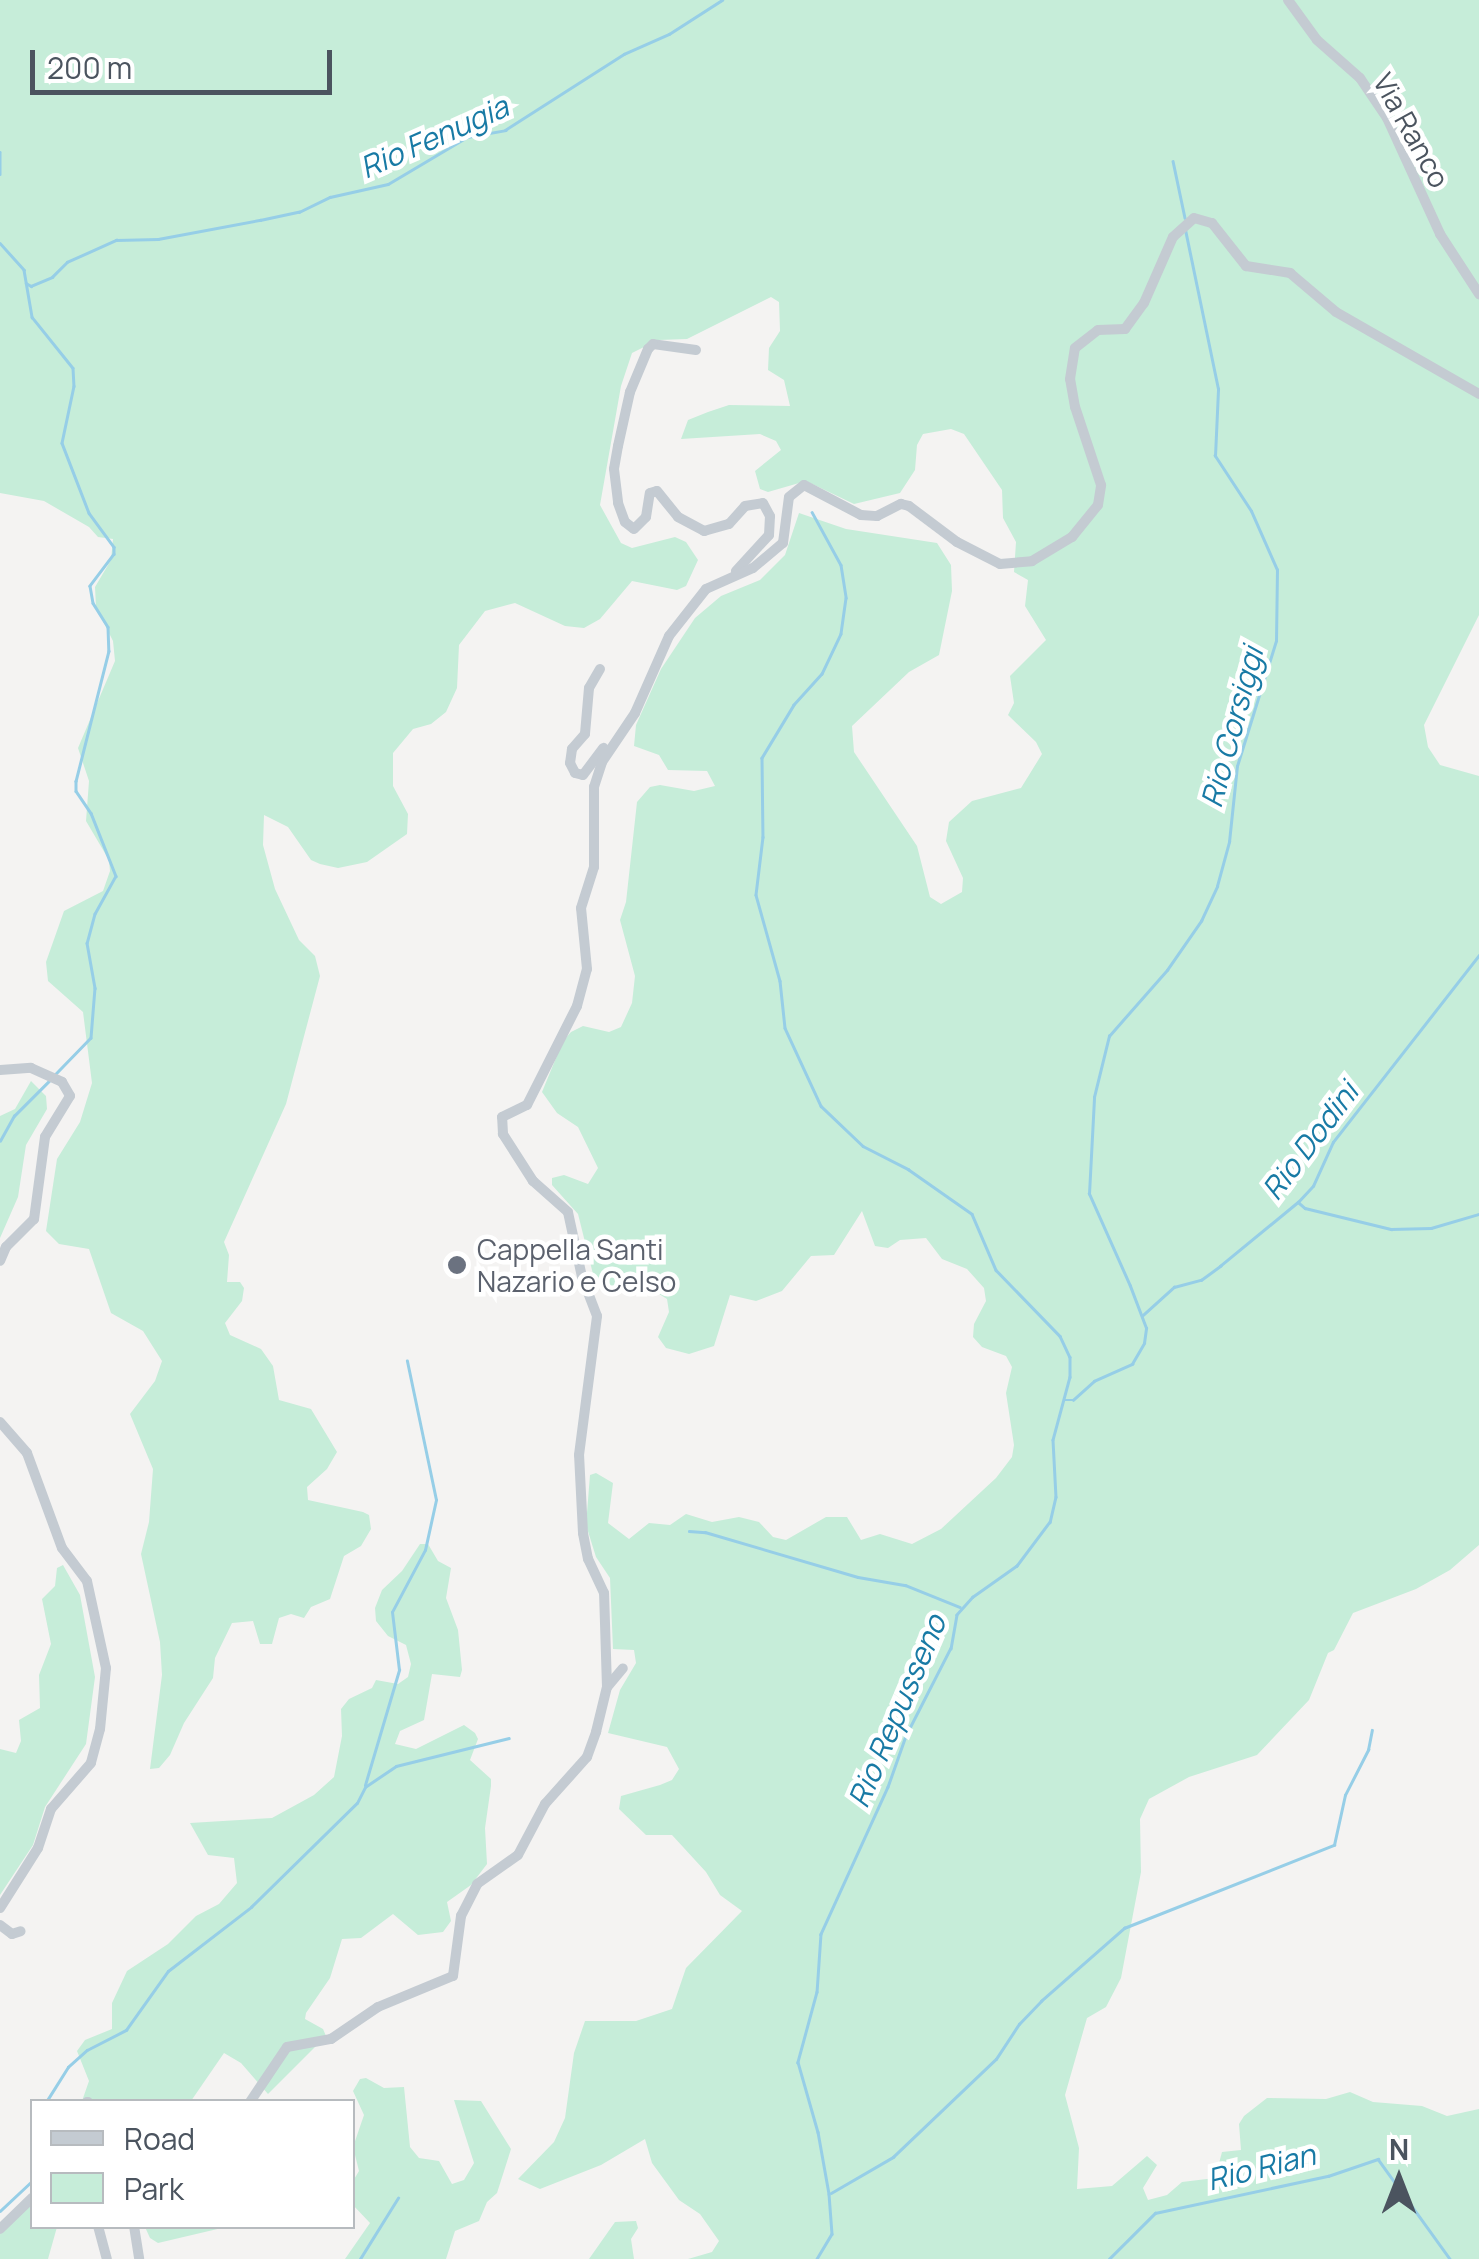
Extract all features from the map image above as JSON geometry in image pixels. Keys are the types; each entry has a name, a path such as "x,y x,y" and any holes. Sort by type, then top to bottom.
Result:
{"street":[{"name":"Via Ranco","path":"1288,0 1317,40 1360,78 1387,118 1440,234 1479,294"},
{"path":"600,669 589,688 585,734 572,749 570,763 575,773 583,775 635,713 669,636 706,589 753,568 783,543 789,497 804,485 861,515 877,516 900,504 909,506 957,542 1000,564 1032,561 1072,537 1098,505 1101,485 1075,406 1070,379 1075,348 1098,330 1125,328 1144,303 1172,237 1200,216 1219,231 1246,266 1290,273 1336,312 1479,394"},
{"path":"696,350 654,344 648,349 630,392 618,446 614,469 618,503 625,522 634,529 646,517 650,493 657,491 678,517 704,531 728,524 745,506 762,503 770,516 770,535 730,576"},
{"path":"252,2099 288,2046 331,2039 378,2007 453,1976 461,1916 476,1884 518,1855 545,1804 588,1757 607,1687 604,1593 588,1559 583,1533 580,1455 597,1316 582,1277 568,1212 534,1181 503,1134 502,1117 527,1105 581,992 587,957 580,908 594,868 594,787 621,730"},
{"path":"0,1070 31,1068 62,1082 70,1096 45,1137 34,1219 6,1247 0,1261"},
{"path":"0,1422 27,1453 58,1539 87,1582 106,1668 100,1730 91,1763 51,1808 38,1848 0,1908"},
{"path":"607,1687 623,1668"},
{"path":"0,1924 12,1934 22,1931"},
{"path":"0,2229 30,2200"},
{"path":"99,2229 107,2259"},
{"path":"134,2229 139,2259"}],"green space":[{"path":"0,0 1479,0 1479,615 1424,725 1428,747 1440,765 1479,776 1479,1545 1450,1570 1416,1589 1353,1613 1334,1650 1328,1653 1309,1700 1257,1755 1189,1777 1149,1799 1140,1819 1141,1872 1121,1978 1106,2007 1087,2018 1065,2095 1079,2148 1077,2189 1112,2186 1147,2156 1157,2165 1143,2188 1148,2200 1167,2195 1182,2182 1215,2178 1222,2152 1241,2150 1239,2124 1244,2116 1267,2098 1326,2099 1350,2092 1373,2102 1422,2106 1447,2116 1479,2109 1479,2259 688,2259 712,2252 719,2241 700,2214 679,2200 652,2163 645,2139 601,2165 540,2189 518,2179 554,2142 565,2118 574,2053 585,2021 636,2021 672,2009 686,1968 742,1911 720,1895 706,1872 672,1835 646,1835 619,1809 621,1796 672,1780 679,1769 667,1747 608,1733 620,1690 636,1663 634,1650 613,1649 610,1578 596,1557 586,1525 590,1475 596,1473 613,1483 608,1523 629,1539 649,1523 670,1525 686,1514 712,1522 739,1517 759,1522 773,1537 786,1540 826,1517 847,1517 861,1540 880,1534 912,1544 941,1529 996,1478 1012,1457 1014,1445 1006,1393 1012,1367 1006,1356 982,1347 973,1337 974,1324 986,1301 984,1288 967,1269 942,1259 926,1238 900,1240 888,1248 875,1246 862,1211 834,1255 811,1256 782,1291 756,1301 730,1295 714,1346 689,1354 666,1348 658,1337 669,1312 667,1299 656,1292 631,1294 595,1282 578,1214 552,1185 552,1178 564,1175 588,1184 598,1168 578,1127 557,1113 542,1092 563,1041 571,1032 583,1026 609,1032 621,1027 632,1003 635,976 620,920 626,902 637,802 650,787 694,791 715,786 707,771 668,770 659,755 634,746 636,725 661,669 695,618 721,596 760,580 785,555 799,513 846,529 937,543 951,565 952,591 939,655 909,672 852,726 854,752 917,846 930,897 941,904 962,892 963,878 946,841 949,822 972,801 1021,788 1042,754 1036,742 1008,715 1014,703 1010,676 1046,640 1025,606 1028,580 1014,572 1016,542 1003,518 1002,490 964,434 951,429 923,434 917,445 915,470 900,493 854,504 806,481 768,492 760,489 755,471 781,450 776,441 760,434 681,439 688,420 729,405 790,406 784,380 768,370 769,348 780,331 779,302 771,297 687,339 658,340 632,353 621,386 600,505 621,543 632,548 675,537 686,542 698,560 686,586 677,590 632,581 600,619 584,628 565,626 515,603 485,611 459,645 457,688 446,712 431,724 413,729 393,753 393,786 408,814 407,834 367,862 338,868 311,860 288,827 264,815 263,845 275,889 299,940 315,956 320,976 286,1104 224,1242 229,1255 227,1282 240,1282 244,1288 242,1301 225,1323 230,1335 261,1349 273,1366 279,1400 311,1409 337,1452 327,1469 307,1487 308,1500 363,1512 369,1515 371,1529 361,1546 344,1556 330,1599 311,1607 304,1618 291,1614 279,1618 272,1644 260,1644 253,1621 232,1623 215,1658 213,1678 184,1723 170,1755 159,1768 150,1769 162,1675 160,1642 141,1554 149,1522 153,1469 130,1414 155,1381 162,1361 143,1331 111,1313 89,1249 59,1244 46,1231 57,1159 80,1122 92,1083 83,1012 48,981 46,962 64,911 103,891 110,871 109,860 86,821 89,781 78,748 115,661 113,641 96,607 95,587 111,560 113,539 98,537 89,527 44,501 0,493"},
{"path":"31,1081 46,1096 47,1109 26,1145 18,1197 0,1238 0,1116 15,1109"},
{"path":"420,1544 428,1544 438,1561 451,1568 446,1598 458,1630 462,1670 460,1677 432,1674 424,1720 400,1731 395,1744 416,1749 464,1725 475,1733 478,1739 470,1760 491,1779 485,1828 487,1864 471,1885 447,1902 451,1921 443,1932 418,1935 393,1914 361,1938 342,1939 330,1978 305,2019 323,2029 326,2036 268,2094 241,2063 224,2053 192,2099 83,2099 89,2081 77,2051 85,2040 112,2029 112,2003 127,1971 168,1944 196,1916 219,1904 237,1883 234,1858 208,1855 190,1823 272,1818 314,1795 334,1777 342,1736 341,1709 349,1699 372,1688 376,1680 398,1684 408,1677 411,1664 406,1645 388,1636 376,1621 375,1608 382,1590 402,1571"},
{"path":"63,1565 80,1595 95,1677 86,1744 45,1807 33,1845 0,1895 0,1749 16,1753 21,1741 19,1720 40,1708 39,1675 51,1644 42,1599 55,1586 57,1568"},
{"path":"366,2078 384,2088 404,2087 410,2147 419,2158 439,2161 452,2184 464,2180 474,2163 454,2100 481,2101 511,2149 497,2193 487,2202 479,2221 455,2231 446,2259 345,2259 370,2223 355,2207 355,2178 359,2171 355,2141 364,2115 353,2091 360,2079"},
{"path":"30,2205 30,2229 56,2229 48,2259 0,2259 0,2234"},
{"path":"636,2221 638,2228 631,2239 634,2259 589,2259 615,2222"},
{"path":"146,2229 218,2229 158,2243"}],"waterway":[{"name":"Rio Fenugia","path":"26,283 31,286 52,277 67,262 116,240 158,239 299,212 330,197 388,184 467,137 505,130 624,54 669,34 722,0"},
{"path":"0,152 0,174"},
{"name":"Rio Corsiggi","path":"1173,161 1185,218"},
{"name":"Rio Corsiggi","path":"1065,1400 1073,1400 1094,1381 1132,1364 1144,1343 1146,1328 1089,1194 1094,1097 1109,1036 1167,970 1201,921 1217,886 1229,842 1237,766 1276,641 1277,570 1251,511 1215,456 1218,389 1185,229"},
{"path":"0,243 24,270 32,317 73,368 74,386 62,443 89,513 114,547 114,554 90,586 93,603 108,627 109,651 76,791 91,813 116,876 95,914 87,943 95,988 91,1038 55,1075"},
{"name":"Rio Repusseno","path":"812,512 841,565 846,598 841,634 822,674 794,705 762,758 763,837 756,895 780,981 785,1028 821,1106 863,1146 908,1169 972,1214 996,1270 1060,1336 1070,1357 1070,1377 1053,1440 1056,1497 1050,1522 1017,1566 973,1597 957,1615 951,1648 906,1736 888,1787 821,1934 817,1992 798,2062 818,2132 829,2194 832,2234 817,2259"},
{"name":"Rio Dodini","path":"1143,1315 1174,1287 1201,1280 1220,1266 1313,1186 1333,1142 1479,955"},
{"path":"0,1141 14,1116 49,1081"},
{"path":"1298,1202 1305,1208 1391,1229 1431,1228 1479,1214"},
{"path":"365,1785 399,1670 392,1612 425,1550 436,1500 407,1361"},
{"path":"689,1531 705,1532 858,1577 905,1585 960,1607"},
{"path":"831,2193 893,2157 996,2059 1019,2024 1041,2001 1124,1928 1334,1845 1345,1795 1368,1750 1372,1730"},
{"path":"48,2099 68,2067 87,2050 126,2030 168,1971 251,1907 357,1803 365,1787 396,1766 509,1738"},
{"name":"Rio Rian","path":"1109,2259 1155,2213 1328,2176 1378,2159 1450,2259"},
{"path":"0,2211 30,2183"},
{"path":"360,2259 398,2198"}],"place":[{"name":"Cappella Santi Nazario e Celso","path":"457,1265"}]}
